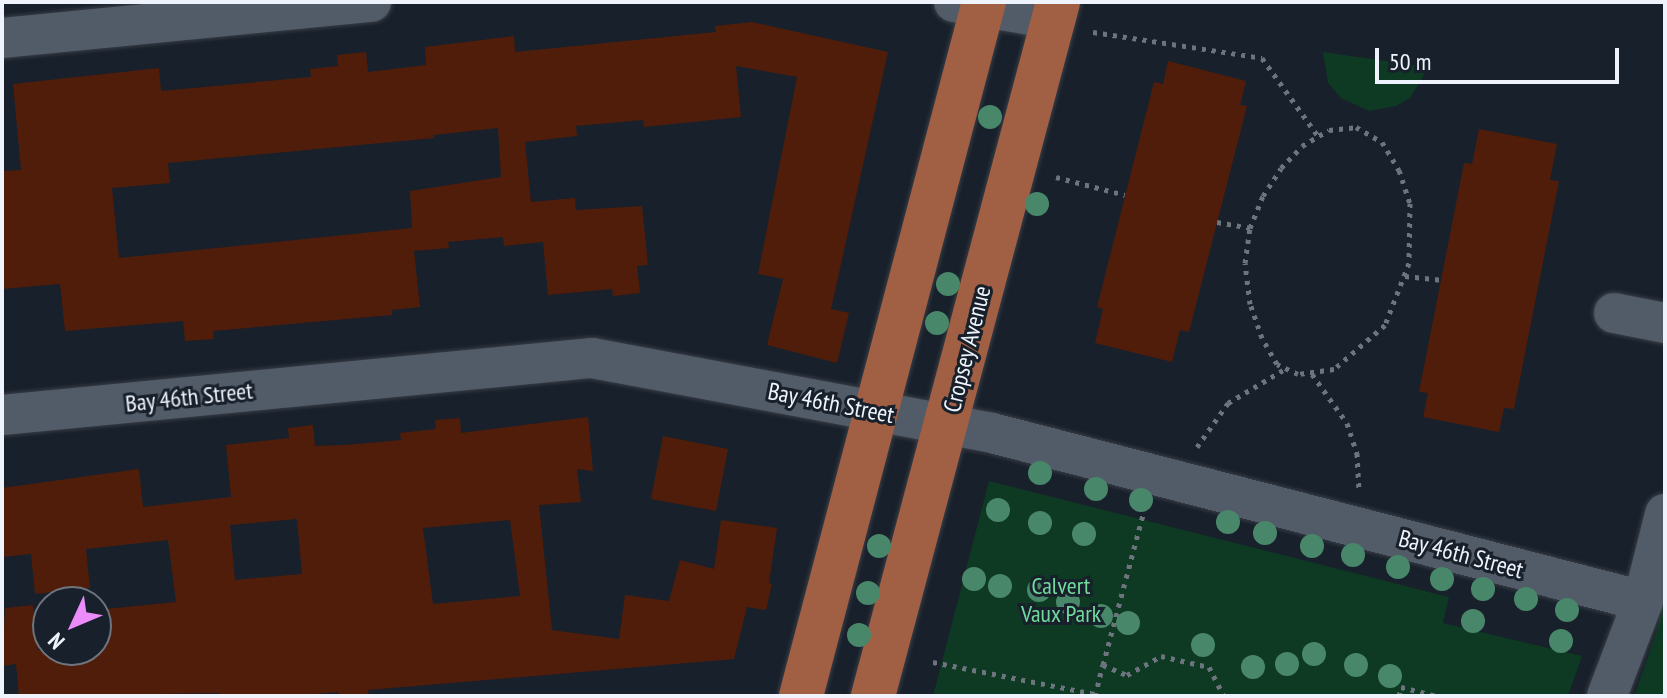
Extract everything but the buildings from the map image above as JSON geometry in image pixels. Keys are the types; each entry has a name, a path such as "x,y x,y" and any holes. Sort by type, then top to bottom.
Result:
{"main road":[{"path":"801,696 878,413 973,4"},
{"name":"Cropsey Avenue","path":"873,696 948,425 1068,18"}],"street":[{"path":"2,38 371,2"},
{"path":"973,4 1068,18"},
{"path":"1614,313 1665,323"},
{"name":"Bay 46th Street","path":"2,415 592,358 1007,437 1643,601"},
{"path":"1607,696 1643,601 1665,514"}],"path":[{"path":"1068,18 1262,58 1318,137"},
{"path":"1356,127 1382,142 1399,170 1410,203 1412,230 1405,276 1385,325 1334,369 1312,374 1285,369 1277,364 1262,338 1250,304 1245,263 1250,228 1263,196 1281,168 1302,146 1329,130 1356,127"},
{"path":"1056,177 1125,195"},
{"path":"1217,222 1250,228"},
{"path":"1405,276 1441,280"},
{"path":"1197,447 1228,403 1285,369"},
{"path":"1312,374 1347,423 1357,453 1359,489"},
{"path":"933,662 1095,695 1143,515"},
{"path":"1103,665 1127,675 1161,656 1209,667 1224,696"},
{"path":"1399,696 1401,687 1437,696"}],"green space":[{"path":"1323,52 1429,67 1410,98 1396,106 1369,111 1341,98 1328,83"},
{"name":"Calvert Vaux Park","path":"989,481 1449,597 1443,623 1582,656 1568,696 933,696"},
{"path":"1665,597 1665,696 1634,696 1655,636"}]}
